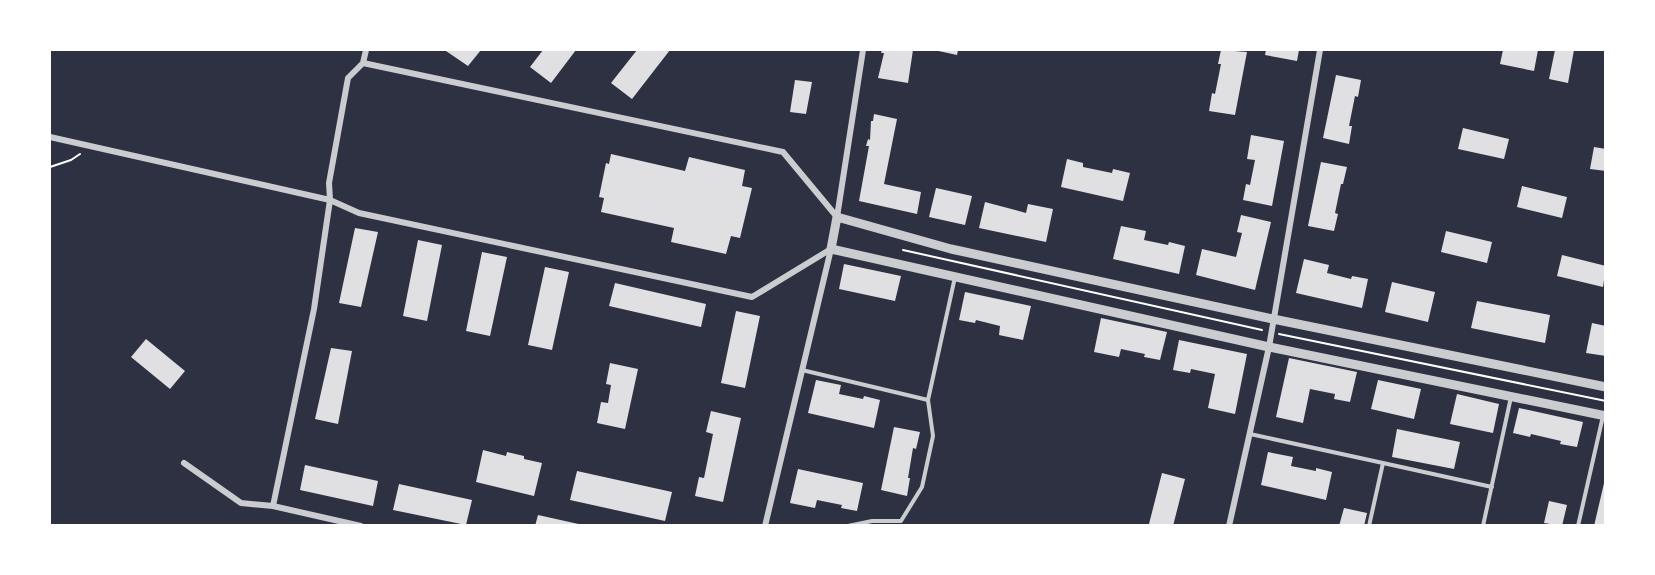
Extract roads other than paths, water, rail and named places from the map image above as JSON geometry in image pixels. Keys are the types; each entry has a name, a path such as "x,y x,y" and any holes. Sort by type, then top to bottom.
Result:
{"street":[{"path":"273,506 314,309 330,200 329,183 348,78 363,63 366,50"},
{"path":"765,525 831,249 863,50"},
{"path":"1229,525 1269,347 1320,50"},
{"path":"363,63 783,152 837,217 951,249 1273,319 1605,387"},
{"path":"50,137 330,200 359,213 752,297 831,249 1269,347 1604,416"},
{"path":"184,463 241,503 273,506 361,525"}],"lane":[{"path":"848,525 872,521 901,521 922,487 933,436 928,400 954,277"},
{"path":"802,370 928,400"},
{"path":"1483,525 1511,397"},
{"path":"1578,525 1604,416"},
{"path":"1249,434 1492,487"},
{"path":"1369,525 1383,463"}]}
